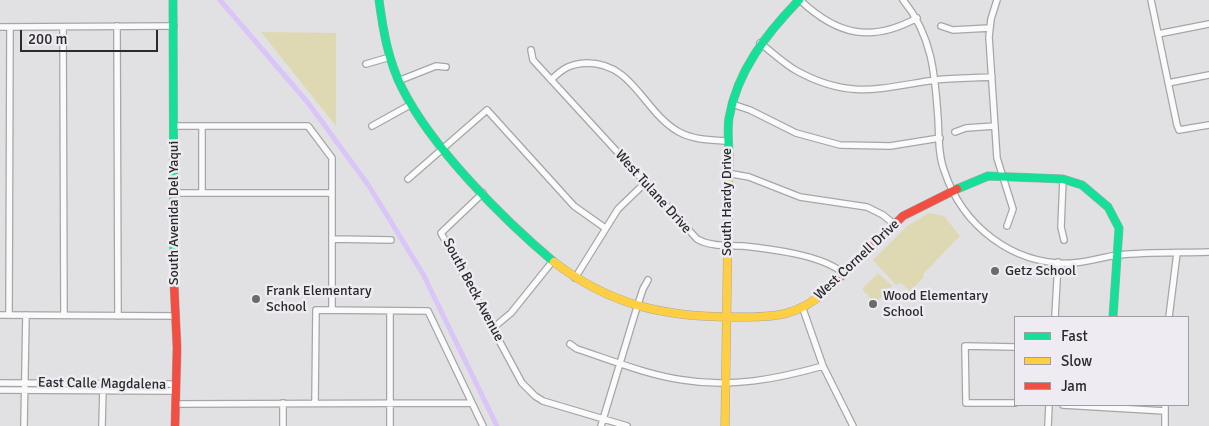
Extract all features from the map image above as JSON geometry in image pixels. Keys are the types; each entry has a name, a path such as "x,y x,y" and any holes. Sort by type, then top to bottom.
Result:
{"street":[{"name":"South Avenida Del Yaqui","path":"174,0 175,426"},
{"path":"379,0 382,26 398,81 410,105 442,150"},
{"path":"799,0 825,21 838,28 860,33 888,31 917,18"},
{"name":"South Hardy Drive","path":"725,426 727,141 732,104 744,70 760,43 799,0"},
{"path":"903,0 917,18 930,48 936,80 943,170 952,191 965,213 983,233 996,242 1029,258 1058,262 1072,263 1117,256 1209,252"},
{"path":"997,0 990,28 992,77 997,158 1013,209 1007,226"},
{"path":"1151,0 1179,130 1209,125"},
{"path":"1158,34 1209,24"},
{"path":"117,26 118,316"},
{"path":"0,27 174,26"},
{"path":"941,26 953,30 990,28"},
{"path":"9,315 10,27"},
{"path":"64,27 64,315"},
{"path":"760,43 795,70 836,87 860,91 889,89 936,80 992,77"},
{"name":"West Tulane Drive","path":"531,50 533,60 697,240 705,244 755,248 819,260 834,266 843,274"},
{"path":"366,64 390,56"},
{"path":"551,80 568,65 594,63 609,66 622,74 664,120 678,132 700,139 727,141"},
{"path":"398,81 436,66 446,67"},
{"path":"1168,83 1209,75"},
{"path":"732,104 750,110 796,133 840,145 890,146 940,138"},
{"path":"372,126 410,105"},
{"path":"408,180 487,110 574,206 605,228"},
{"path":"173,126 308,126 332,158 332,310"},
{"path":"202,126 202,193"},
{"path":"955,132 966,128 996,126"},
{"name":"West Cornell Drive","path":"442,150 552,262 594,289 637,307 671,314 772,317 786,315 802,309 816,300 894,224 914,210 952,191 982,178 1002,176 1064,179"},
{"path":"727,173 749,176 800,197 867,207 884,215 894,224"},
{"path":"1064,240 1061,228 1064,179 1082,185 1113,214 1118,228 1113,316"},
{"path":"575,278 605,228 624,202 645,183"},
{"path":"173,194 332,193"},
{"name":"South Beck Avenue","path":"483,193 441,233 522,383 535,396 603,419"},
{"path":"332,239 391,240"},
{"path":"1169,316 1177,253"},
{"path":"493,328 511,313 552,262"},
{"path":"1055,316 1058,262"},
{"path":"602,426 637,307 643,288 648,280"},
{"path":"802,309 823,366 853,426"},
{"path":"315,404 316,310 428,311 483,426"},
{"path":"390,311 390,426"},
{"path":"0,315 176,316"},
{"path":"24,426 26,315"},
{"path":"570,344 576,349 682,380 725,382 782,378 823,366"},
{"path":"1014,347 965,346 966,402 1014,403"},
{"name":"East Calle Magdalena","path":"0,383 25,386 103,391 171,391 176,387 170,384 103,384 25,386 0,390"},
{"path":"102,426 103,384"},
{"name":"East Calle Magdalena","path":"176,404 472,404"},
{"path":"283,404 283,426"},
{"path":"1048,426 1050,406"},
{"path":"1097,406 1165,408 1165,426"},
{"path":"603,419 627,426"}],"shaded area":[{"path":"261,32 336,33 336,126"},
{"path":"929,213 944,216 960,236 923,274 924,277 910,291 901,283 896,285 873,260 907,226"},
{"path":"878,273 892,286 875,303 862,289"}],"waterway":[{"path":"220,0 309,104 369,186 423,274 497,426"}],"traffic: fast":[{"path":"173,0 174,283"},
{"path":"379,0 384,34 393,67 415,111 450,158 491,204 554,262"},
{"path":"729,157 729,118 739,84 765,39 799,0"},
{"path":"957,189 988,176 1063,179 1082,185 1108,207 1119,228 1113,316"}],"traffic: slow":[{"path":"725,426 729,157"},
{"path":"554,262 575,277 617,298 639,306 684,314 747,317 784,314 806,306 828,289"}],"traffic: jam":[{"path":"828,289 903,216 957,189"},
{"path":"174,283 177,348 175,426"}],"place":[{"name":"Getz School","path":"995,271"},
{"name":"Frank Elementary School","path":"256,299"},
{"name":"Wood Elementary School","path":"873,304"}]}
